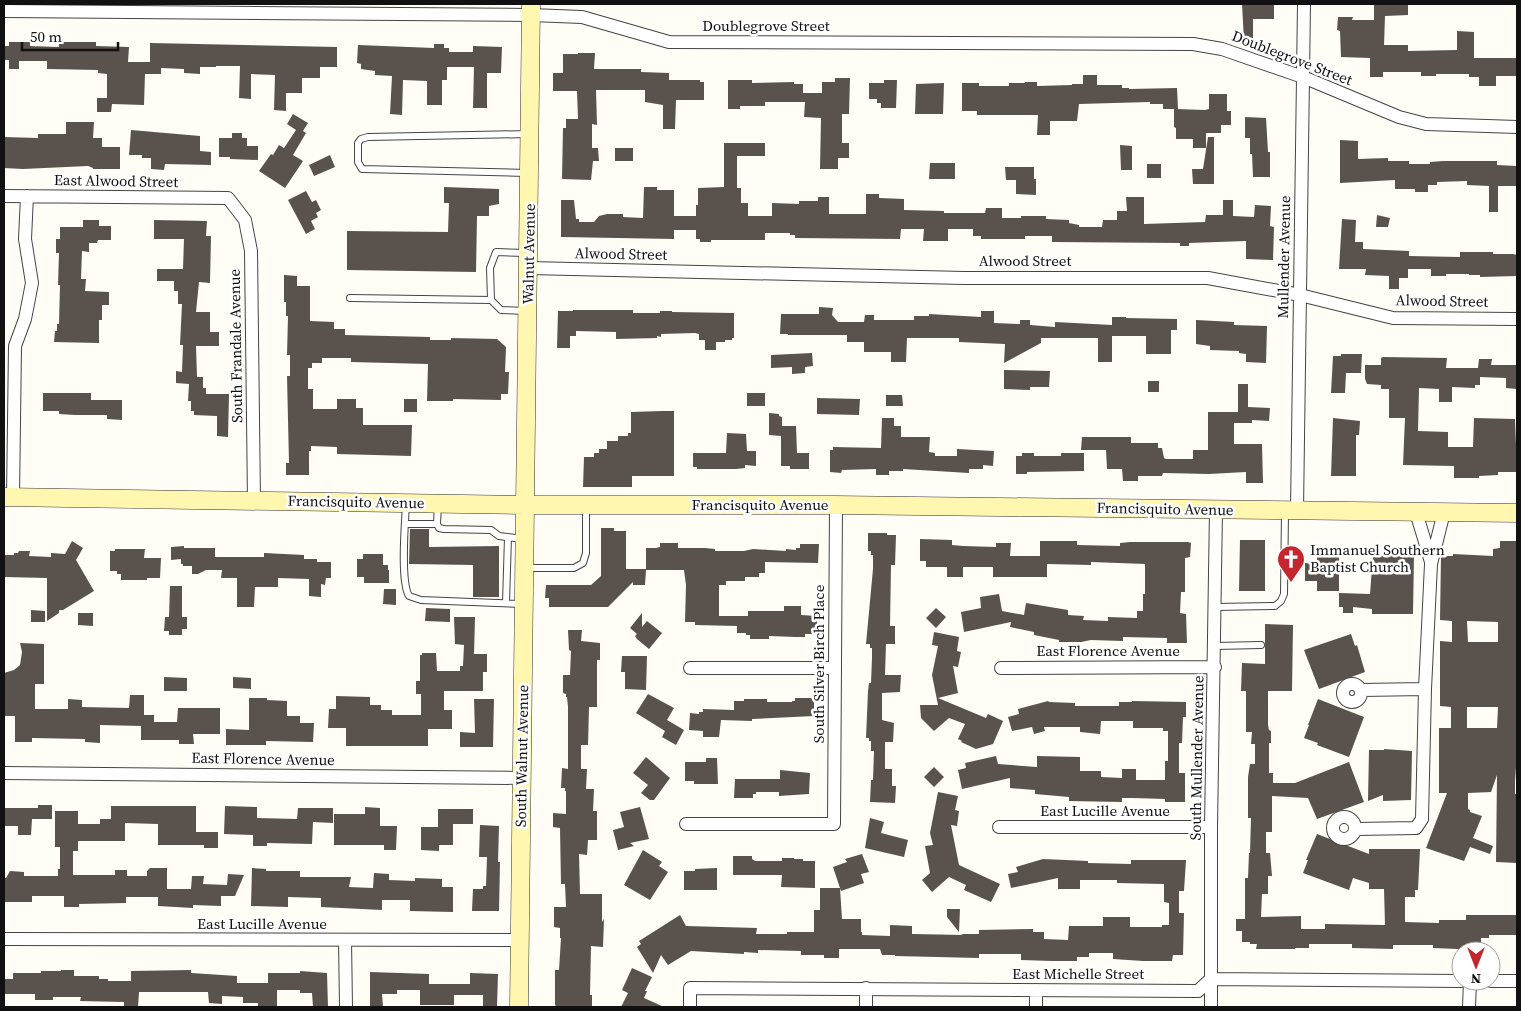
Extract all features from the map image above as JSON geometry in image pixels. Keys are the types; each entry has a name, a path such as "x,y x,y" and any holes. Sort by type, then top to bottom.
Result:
{"street":[{"name":"Mullender Avenue","path":"1291,510 1300,295 1304,4"},
{"name":"Doublegrove Street","path":"4,11 531,10 582,17 669,42 1193,44 1222,48 1399,117 1426,124 1517,127"},
{"name":"Walnut Avenue","path":"524,505 529,260 531,10"},
{"name":"East Alwood Street","path":"4,196 228,198"},
{"path":"8,497 15,346 25,319 32,283 25,239 26,196"},
{"name":"South Frandale Avenue","path":"228,198 245,220 251,251 254,501"},
{"name":"Alwood Street","path":"529,260 964,278 1208,278 1300,295 1393,318 1517,319"},
{"name":"Francisquito Avenue","path":"8,497 524,505 836,505 1517,514"},
{"name":"South Walnut Avenue","path":"520,1007 523,778 515,603 524,568 516,538 524,505"},
{"name":"South Silver Birch Place","path":"686,824 834,824 836,505"},
{"name":"South Mullender Avenue","path":"1211,1007 1211,827 1216,510"},
{"path":"1416,512 1431,564"},
{"path":"1355,828 1416,828 1422,818 1425,689 1431,564 1444,512"},
{"name":"East Florence Avenue","path":"1001,668 1215,667"},
{"path":"690,668 835,668"},
{"path":"1360,690 1425,689"},
{"name":"East Florence Avenue","path":"4,773 523,778"},
{"name":"East Lucille Avenue","path":"999,828 1211,827"},
{"name":"East Lucille Avenue","path":"4,939 520,940"},
{"path":"345,940 346,1007"},
{"path":"1211,979 1451,981"},
{"name":"East Michelle Street","path":"690,1007 690,988 1198,991 1211,979"},
{"path":"1501,981 1517,981"},
{"path":"866,988 866,1007"},
{"path":"1036,990 1036,1007"},
{"path":"1469,1007 1470,991"}],"lane":[{"path":"530,134 368,137 361,139 358,143 358,162 362,169 530,173"},
{"path":"528,311 501,310 491,300 490,268 496,252 529,260"},
{"path":"350,298 491,300"},
{"path":"406,503 405,591 409,596 421,600 515,603 516,538 499,536 491,530 444,530 439,528 437,524 438,503"},
{"path":"524,568 574,568 583,563 586,553 586,505"},
{"path":"1215,607 1275,606 1281,602 1284,594 1291,510"},
{"path":"405,524 437,524"},
{"path":"1215,646 1261,645"}],"building":[{"path":"1242,4 1274,4 1274,19 1253,19 1253,41 1244,41"},
{"path":"1374,4 1408,4 1408,15 1385,16 1384,45 1408,45 1408,51 1457,50 1457,31 1474,32 1474,58 1517,58 1517,76 1496,76 1496,86 1479,86 1479,77 1469,77 1469,74 1421,76 1421,72 1383,72 1383,77 1370,77 1370,58 1341,57 1340,31 1337,30 1338,17 1353,17 1352,20 1374,20"},
{"path":"9,42 30,42 30,46 59,47 59,42 96,42 96,46 129,47 128,62 150,62 150,43 337,47 337,67 320,67 320,78 302,78 302,93 286,93 286,111 274,110 275,75 251,74 251,99 239,98 240,66 216,66 200,67 200,74 184,73 184,69 161,68 161,74 145,74 144,105 112,104 111,112 97,112 97,98 107,98 107,74 98,73 98,70 47,69 47,61 19,61 19,69 9,69 9,60 4,60 4,46 9,46"},
{"path":"434,44 444,44 444,48 449,48 449,52 473,52 473,46 502,47 501,73 487,73 487,108 473,108 474,67 447,67 447,80 442,80 442,105 427,105 427,81 403,80 402,115 390,114 392,76 375,75 375,71 361,69 361,64 357,63 358,45 434,48"},
{"path":"595,53 594,69 641,69 641,72 669,73 669,80 700,80 700,82 704,82 704,100 676,100 675,129 663,129 663,105 645,102 645,90 596,90 597,125 592,124 592,148 598,148 599,161 593,161 591,180 562,179 563,128 566,128 566,119 578,119 577,91 553,91 553,73 563,73 563,54"},
{"path":"1083,75 1097,75 1097,85 1122,85 1122,88 1129,89 1177,88 1178,109 1176,109 1205,110 1209,109 1209,94 1227,94 1227,111 1231,111 1231,125 1221,125 1221,133 1206,133 1206,148 1193,148 1193,139 1176,139 1174,109 1163,109 1163,104 1150,104 1150,102 1079,104 1077,121 1050,121 1050,135 1037,135 1038,115 977,115 977,111 962,111 962,83 979,83 979,86 1009,86 1009,83 1025,82 1037,82 1037,86 1072,85 1083,84"},
{"path":"835,78 850,78 849,114 842,114 842,143 849,143 849,158 838,158 838,169 820,169 821,118 804,117 805,102 765,102 765,106 740,106 740,109 728,109 728,80 752,80 752,83 794,82 794,84 803,84 803,93 822,93 822,82 835,82"},
{"path":"884,80 897,80 896,108 881,108 881,103 877,103 877,99 869,99 869,83 884,83"},
{"path":"944,83 943,114 915,114 916,84"},
{"path":"293,114 308,123 303,131 306,133 293,155 303,161 285,188 259,171 279,145 284,148 296,130 287,124"},
{"path":"1245,117 1266,118 1268,152 1270,152 1270,177 1253,177 1250,138 1245,138"},
{"path":"66,122 94,122 93,138 102,138 102,147 120,147 120,169 93,169 88,166 4,168 4,137 38,138 38,134 66,134"},
{"path":"131,130 200,136 200,151 211,152 211,165 165,164 164,170 151,169 151,158 142,158 142,155 129,155"},
{"path":"232,133 242,133 242,138 247,138 247,146 258,146 258,160 219,157 219,138 232,138"},
{"path":"1208,137 1214,137 1214,184 1193,184 1192,169 1203,169"},
{"path":"1340,140 1358,141 1358,159 1388,158 1388,161 1409,161 1409,164 1430,164 1430,162 1443,161 1497,161 1497,165 1517,166 1517,186 1498,186 1498,212 1489,212 1489,186 1467,185 1467,181 1437,182 1437,185 1428,185 1428,192 1415,192 1415,189 1395,189 1395,180 1340,183"},
{"path":"724,143 765,143 765,156 737,156 737,188 741,188 741,203 748,203 748,216 772,216 772,203 799,204 799,201 818,201 818,197 829,197 829,214 866,214 866,194 879,194 879,198 904,199 904,210 944,211 944,213 985,213 986,208 1002,208 1002,218 1046,216 1046,219 1069,220 1069,223 1079,225 1079,227 1102,227 1103,220 1117,220 1117,211 1127,211 1126,197 1144,197 1144,224 1205,222 1206,215 1223,215 1223,200 1233,200 1233,216 1254,217 1255,205 1271,206 1270,226 1274,227 1273,260 1246,259 1246,241 1189,243 1189,246 1180,246 1180,243 1052,242 1052,236 1025,236 1025,239 981,239 981,236 973,236 973,229 948,229 948,241 923,241 924,229 901,229 900,239 795,238 795,235 790,235 790,233 765,233 765,240 711,240 711,242 700,242 700,239 696,239 696,230 674,230 674,239 561,237 561,200 574,200 576,219 579,219 579,222 594,222 599,216 607,214 623,214 623,217 643,218 644,187 657,187 657,190 674,190 674,216 696,216 698,188 724,187"},
{"path":"1120,145 1132,146 1132,170 1121,170"},
{"path":"615,148 633,148 633,161 615,161"},
{"path":"330,155 335,167 314,176 309,165"},
{"path":"930,163 955,163 955,179 929,179"},
{"path":"1147,164 1161,164 1161,178 1147,178"},
{"path":"1005,167 1034,167 1036,195 1016,194 1016,180 1006,180"},
{"path":"444,187 499,189 499,204 489,206 489,216 477,216 476,272 347,270 347,231 448,232 449,203 444,203"},
{"path":"306,191 312,202 316,200 321,210 316,213 318,217 311,221 315,229 306,234 288,200"},
{"path":"1377,215 1390,218 1388,227 1376,227"},
{"path":"1342,219 1356,220 1355,242 1363,242 1363,249 1409,251 1409,256 1460,257 1460,252 1513,254 1517,255 1517,276 1480,277 1480,275 1469,274 1446,274 1446,276 1431,276 1431,269 1408,269 1408,278 1399,278 1399,289 1389,289 1389,276 1365,275 1366,269 1339,269"},
{"path":"83,220 99,220 99,226 111,226 111,240 98,240 97,243 89,243 89,252 82,251 81,279 86,279 85,291 109,292 109,305 102,305 102,320 99,320 99,343 54,342 55,331 57,331 57,324 59,324 60,285 58,285 59,253 56,253 56,239 60,239 60,227 83,227"},
{"path":"154,220 207,221 206,236 211,236 210,283 199,282 196,312 210,312 210,332 219,332 219,346 196,346 197,377 203,377 203,388 206,388 206,394 229,394 228,437 217,436 217,416 194,415 194,411 191,411 191,401 188,401 189,384 176,383 176,371 182,372 183,345 180,345 182,304 178,304 178,291 174,291 174,281 157,281 157,269 183,269 184,239 154,239"},
{"path":"284,275 297,276 297,286 310,286 310,321 334,322 334,329 345,329 345,335 430,337 430,340 451,340 451,338 497,339 506,347 505,372 509,372 508,394 501,394 501,400 453,399 453,401 427,401 428,364 351,362 351,358 322,358 322,363 312,363 312,368 308,368 308,389 313,389 313,409 337,409 337,399 356,399 356,408 363,408 363,425 412,425 411,456 337,454 337,447 311,446 311,451 309,451 309,475 286,475 286,463 289,463 287,376 290,376 290,355 287,355 288,316 286,316 286,302 284,302"},
{"path":"819,307 833,308 832,315 838,322 864,322 865,315 874,315 874,320 914,320 914,316 929,316 929,314 981,317 981,311 994,311 994,323 1020,324 1020,320 1030,320 1030,325 1055,327 1055,322 1112,325 1112,317 1126,317 1177,319 1177,330 1171,330 1171,354 1146,354 1146,336 1112,336 1112,362 1098,362 1098,338 1041,338 1041,343 1004,363 1005,344 959,342 959,338 907,338 906,362 891,362 891,352 864,352 864,342 847,342 847,335 780,334 781,314 819,314"},
{"path":"633,310 633,313 672,311 734,313 734,338 732,340 725,340 725,342 716,342 716,350 705,350 705,340 699,340 699,334 695,333 661,334 661,337 657,336 657,338 616,339 616,332 576,331 576,336 570,336 570,348 557,348 558,311"},
{"path":"1196,320 1234,322 1234,325 1267,326 1266,363 1246,362 1246,354 1239,353 1239,351 1210,350 1210,346 1196,344"},
{"path":"812,353 813,366 805,367 805,373 792,374 792,367 771,368 771,355"},
{"path":"1341,354 1362,354 1361,373 1346,373 1345,393 1331,393 1333,356 1341,356"},
{"path":"1381,358 1447,358 1446,368 1478,368 1479,359 1492,359 1491,365 1517,365 1517,389 1506,388 1506,378 1480,377 1480,385 1475,385 1475,388 1452,387 1452,402 1439,402 1439,389 1419,388 1418,431 1448,432 1448,447 1473,447 1474,418 1515,419 1517,472 1498,472 1498,475 1479,476 1479,478 1454,478 1454,466 1403,465 1405,418 1389,418 1389,389 1381,389 1381,385 1367,384 1365,379 1365,365 1381,365"},
{"path":"1004,370 1050,371 1049,387 1030,387 1030,390 1004,389"},
{"path":"1148,381 1159,381 1159,392 1148,392"},
{"path":"1238,384 1248,384 1248,407 1270,408 1269,421 1252,420 1252,423 1234,423 1234,444 1262,444 1263,483 1246,483 1246,472 1209,474 1163,473 1162,476 1138,476 1138,481 1123,481 1122,469 1107,469 1106,450 1081,450 1082,437 1131,437 1131,443 1158,443 1158,448 1162,448 1164,458 1166,459 1193,459 1193,450 1208,450 1208,412 1238,412"},
{"path":"43,393 91,393 91,400 122,400 122,420 107,419 107,415 59,414 59,411 43,411"},
{"path":"747,393 765,393 765,406 747,406"},
{"path":"886,395 902,395 903,406 886,406"},
{"path":"817,398 860,399 859,415 817,414"},
{"path":"404,399 417,399 417,412 404,412"},
{"path":"674,411 674,476 632,476 632,487 583,487 584,457 594,457 594,453 599,453 599,449 607,449 607,441 618,441 618,436 628,436 628,433 631,433 631,412"},
{"path":"769,413 779,414 782,417 782,426 796,426 797,453 809,453 809,469 790,469 790,466 781,466 781,436 769,435"},
{"path":"882,418 894,418 894,426 901,426 901,437 930,437 929,452 935,453 935,456 957,456 957,449 994,451 993,466 983,465 983,469 969,469 969,473 903,469 903,471 889,471 889,475 876,475 876,469 842,470 841,473 830,472 830,450 833,450 833,447 881,448"},
{"path":"1333,418 1360,421 1359,435 1356,435 1356,476 1331,476"},
{"path":"727,433 746,434 747,451 756,451 756,466 745,465 745,468 736,469 697,469 697,467 693,467 693,453 726,453"},
{"path":"1022,453 1034,453 1034,456 1061,456 1061,453 1084,453 1084,471 1027,472 1027,474 1016,474 1016,456 1022,456"},
{"path":"601,528 614,528 614,531 626,531 626,569 646,569 646,548 660,547 660,543 678,543 678,548 705,548 715,549 715,551 744,551 753,549 786,551 786,549 796,550 796,548 800,548 800,544 819,544 818,563 765,562 765,573 759,573 759,577 745,577 745,581 726,581 726,585 719,585 719,616 748,616 748,611 784,611 784,606 801,606 801,615 817,616 817,634 805,634 805,637 769,636 769,639 750,639 750,635 746,635 746,633 737,633 737,626 695,625 695,622 685,622 686,585 684,570 646,570 645,585 633,585 633,582 608,607 549,607 549,598 545,598 546,585 591,585 601,576"},
{"path":"410,529 429,529 429,547 499,546 499,597 473,597 473,565 409,564"},
{"path":"868,533 896,535 895,565 891,565 890,626 895,626 895,644 886,644 885,675 901,675 900,692 882,693 882,720 894,723 893,742 885,742 885,769 892,769 892,786 896,786 895,803 870,802 874,751 871,751 871,741 869,741 869,738 866,738 872,648 870,648 870,644 866,644 873,555 871,555 871,551 868,551"},
{"path":"920,539 952,540 952,545 963,546 996,547 996,543 1011,543 1010,556 1040,556 1040,541 1077,541 1077,545 1120,546 1120,543 1130,542 1191,543 1190,557 1185,558 1185,592 1181,592 1180,613 1186,614 1187,643 1167,643 1167,638 1123,637 1123,641 1059,642 1059,640 1034,635 1034,632 1010,627 1011,622 964,632 961,612 981,608 980,597 999,594 1002,611 1024,615 1026,603 1068,610 1068,615 1084,616 1083,620 1108,621 1108,617 1137,618 1137,611 1143,611 1145,564 1091,562 1091,565 1047,564 1047,577 993,577 993,567 963,567 963,577 947,577 947,567 926,567 926,561 920,561"},
{"path":"1240,540 1265,540 1265,591 1239,591"},
{"path":"72,541 83,548 76,560 94,591 63,610 59,610 59,613 47,621 47,578 4,577 4,555 14,555 14,553 19,551 30,551 29,556 51,557 51,553 65,554"},
{"path":"1500,541 1517,541 1517,767 1515,794 1517,794 1517,863 1496,862 1497,775 1491,792 1468,793 1468,809 1470,812 1482,816 1473,838 1493,846 1490,854 1470,847 1464,861 1426,848 1447,793 1439,793 1439,728 1451,728 1451,707 1440,706 1440,641 1452,642 1452,621 1440,620 1441,556 1453,556 1453,554 1493,556 1493,549 1500,548","holes":["1467,621 1498,622 1498,642 1468,642","1467,707 1498,707 1497,728 1467,728"]},
{"path":"184,546 184,548 215,548 215,557 264,557 264,553 304,555 304,559 317,559 317,562 331,562 331,578 326,578 325,585 321,584 321,597 309,596 309,579 278,578 278,587 255,587 254,607 237,607 237,578 221,578 222,570 206,570 198,574 192,574 192,566 183,566 181,559 171,560 171,547"},
{"path":"115,549 145,549 144,558 161,558 160,578 121,580 121,574 117,574 117,571 110,571 110,551 115,551"},
{"path":"1386,553 1414,555 1413,614 1372,614 1372,609 1353,607 1353,613 1343,613 1343,607 1339,607 1339,593 1370,594 1373,555 1386,555"},
{"path":"363,554 383,554 383,565 388,565 389,583 364,583 364,577 357,577 357,559 363,559"},
{"path":"1317,557 1339,557 1339,591 1317,591 1317,581 1305,581 1305,563 1317,564"},
{"path":"170,586 182,586 182,617 187,617 187,629 182,629 182,635 169,635 169,631 164,631 165,617 169,617"},
{"path":"384,589 396,589 396,605 383,604"},
{"path":"426,608 450,609 450,622 425,621"},
{"path":"936,608 946,617 936,628 926,618"},
{"path":"31,610 45,611 45,622 31,622"},
{"path":"78,613 93,613 93,626 78,625"},
{"path":"642,613 642,627 647,621 662,633 649,649 637,639 635,636 637,634 630,628"},
{"path":"454,617 475,617 474,654 487,654 487,672 483,672 483,691 444,691 444,710 452,710 452,729 428,729 428,746 346,746 346,728 328,728 329,709 336,709 336,696 370,697 370,705 381,705 381,710 392,710 392,715 421,715 421,694 416,694 416,681 420,681 420,655 422,653 436,653 437,671 460,671 460,666 463,666 464,645 455,644"},
{"path":"1265,624 1293,625 1292,691 1268,691 1268,725 1271,731 1269,773 1273,773 1273,783 1295,783 1349,762 1364,802 1317,819 1308,798 1272,796 1272,832 1266,832 1266,853 1270,853 1272,876 1268,876 1268,894 1262,894 1261,917 1301,916 1301,929 1325,929 1325,924 1385,925 1384,889 1369,889 1369,883 1353,878 1349,890 1303,873 1308,860 1306,860 1317,834 1369,854 1369,849 1420,849 1418,890 1415,890 1415,897 1405,897 1405,922 1439,923 1439,920 1466,920 1466,915 1517,915 1517,935 1489,935 1489,938 1481,938 1481,941 1451,941 1451,949 1433,948 1433,945 1393,945 1393,949 1352,948 1352,944 1309,944 1309,948 1256,949 1257,944 1242,942 1242,931 1236,931 1236,919 1245,919 1245,878 1248,878 1251,818 1248,818 1248,777 1250,764 1255,764 1255,744 1251,744 1252,732 1246,732 1246,691 1241,691 1242,663 1265,664"},
{"path":"568,630 582,630 581,641 600,643 600,660 597,660 597,707 589,707 588,745 581,745 581,769 587,769 586,789 594,789 593,811 597,811 597,840 588,840 587,855 579,854 580,894 602,894 602,922 604,919 603,947 591,946 590,995 592,995 592,1007 556,1007 555,1004 555,970 559,970 561,938 560,928 554,927 554,907 566,907 565,884 561,884 560,828 553,827 553,813 566,814 566,791 565,788 561,788 562,768 568,769 568,707 566,694 563,693 563,675 570,675 571,651 569,650"},
{"path":"934,632 959,637 957,651 961,652 958,667 953,666 958,693 938,698 986,718 988,714 1003,721 993,744 976,749 958,739 965,724 949,718 934,731 921,718 920,705 938,705 932,675 938,646 932,645"},
{"path":"1351,634 1355,646 1357,645 1365,672 1319,689 1304,650"},
{"path":"20,643 44,644 44,684 35,684 35,709 68,709 68,699 82,700 82,707 129,708 130,695 144,695 144,715 154,715 154,722 177,722 178,708 220,708 220,734 193,734 194,744 179,744 179,740 141,740 141,726 100,725 100,743 85,742 85,739 32,738 32,742 15,742 15,716 4,716 4,673 14,670 20,665 22,652"},
{"path":"622,656 647,656 646,690 625,689 625,672 621,672"},
{"path":"164,677 187,678 187,691 164,691"},
{"path":"233,677 251,678 251,689 233,688"},
{"path":"648,694 674,708 667,720 684,730 676,745 662,737 665,731 636,713"},
{"path":"249,698 287,701 287,716 300,716 300,723 314,723 313,742 266,741 266,745 226,745 226,729 249,730"},
{"path":"795,698 814,698 814,716 752,719 752,721 721,720 719,737 703,737 703,731 689,730 690,713 699,714 699,712 703,712 703,709 734,710 734,701 744,701 744,699 767,699 767,702 792,702 795,701"},
{"path":"474,699 494,699 493,747 460,747 460,732 475,733"},
{"path":"1318,699 1364,717 1349,757 1304,738"},
{"path":"1048,701 1075,703 1075,706 1119,706 1119,702 1132,701 1186,702 1186,717 1183,717 1182,743 1179,743 1179,773 1185,773 1185,802 1165,802 1165,799 1133,798 1122,798 1122,802 1069,801 1069,797 1035,794 1035,790 1010,788 1010,778 962,789 958,770 966,768 965,763 996,756 998,764 1037,767 1037,756 1080,757 1080,771 1101,771 1101,777 1122,778 1122,769 1136,769 1136,780 1165,780 1165,761 1168,761 1168,731 1163,731 1163,728 1133,728 1133,721 1101,721 1100,734 1080,732 1080,727 1044,727 1045,731 1034,734 1032,727 1012,731 1008,717 1019,714 1018,709"},
{"path":"1369,750 1412,751 1411,800 1383,801 1383,795 1368,801"},
{"path":"646,757 670,778 654,800 650,800 641,793 648,785 633,773"},
{"path":"706,758 717,758 718,784 694,784 694,781 685,781 685,762 706,762"},
{"path":"934,767 944,777 934,787 924,777"},
{"path":"780,770 810,773 809,794 779,796 779,792 756,792 756,794 753,794 753,798 734,798 735,779 780,779"},
{"path":"938,792 958,796 955,810 959,811 957,826 951,825 959,865 1000,884 991,902 964,890 966,885 949,877 932,892 922,880 930,873 925,846 933,845 930,833"},
{"path":"38,805 52,805 52,819 32,819 31,835 18,835 18,826 4,826 4,808 38,808"},
{"path":"111,806 196,806 196,832 218,832 218,848 204,848 204,845 158,845 158,824 125,823 125,841 78,841 78,851 73,851 73,875 115,875 115,870 127,870 127,876 147,876 147,871 150,868 167,868 167,889 191,889 192,876 204,876 203,884 227,885 228,874 244,875 235,896 221,896 221,906 193,905 193,908 158,906 158,897 126,897 126,903 79,904 79,907 64,907 64,896 32,896 32,902 4,902 4,878 6,878 10,871 24,872 24,876 58,876 58,869 60,869 60,847 55,847 55,811 78,811 78,824 100,824 100,819 111,819"},
{"path":"225,806 257,807 257,818 297,819 298,808 333,808 333,823 313,822 312,844 267,843 267,846 253,846 253,835 224,834"},
{"path":"365,807 380,808 380,826 397,826 396,850 384,850 384,845 334,845 334,814 365,814"},
{"path":"640,807 649,839 630,843 634,846 618,850 613,830 624,827 620,812"},
{"path":"438,809 473,809 473,824 453,824 453,845 439,845 439,851 421,850 421,827 438,827"},
{"path":"870,818 884,822 881,833 908,840 904,857 865,848"},
{"path":"480,825 499,826 499,911 472,911 473,889 483,889 483,886 486,886 487,857 479,857"},
{"path":"643,850 662,862 659,866 668,872 650,900 624,885"},
{"path":"862,854 869,872 861,874 864,883 841,891 833,867 847,862 845,859"},
{"path":"733,856 752,856 752,859 755,861 782,861 782,858 794,858 803,859 803,861 815,861 815,888 781,887 782,875 733,875"},
{"path":"1043,859 1131,864 1131,860 1186,860 1184,891 1179,891 1179,913 1184,913 1183,955 1173,955 1172,961 1143,961 1113,959 1113,953 1089,953 1089,957 1077,957 1077,961 1052,961 1021,960 1021,954 979,954 979,958 895,956 882,955 880,949 839,949 839,958 824,958 824,955 801,955 801,951 758,950 758,953 744,952 744,954 691,951 668,965 661,955 653,973 637,947 641,944 639,941 680,915 686,926 757,928 756,934 814,932 814,910 820,910 820,888 840,888 842,919 861,919 862,935 890,936 890,925 912,926 912,934 963,935 961,934 979,934 979,930 1033,929 1033,932 1044,932 1044,939 1068,940 1069,926 1103,926 1103,917 1130,917 1130,927 1162,927 1162,925 1169,925 1169,903 1164,902 1164,884 1117,883 1117,880 1080,880 1080,889 1058,889 1058,878 1011,888 1008,874 1018,872 1016,867"},
{"path":"252,868 266,869 266,871 300,871 300,877 351,877 349,887 373,888 374,873 389,874 389,880 415,881 415,878 442,879 442,887 453,887 453,912 410,911 410,900 382,900 382,910 321,907 321,898 288,897 288,907 251,906"},
{"path":"717,868 717,890 684,890 684,871"},
{"path":"947,909 960,909 959,932 947,917"},
{"path":"632,968 652,977 645,991 647,991 644,998 664,1007 621,1007 628,993 622,990"},
{"path":"74,970 74,976 99,976 99,979 108,979 108,981 131,981 131,971 191,970 191,973 237,976 237,983 268,983 268,973 300,973 300,971 327,973 328,1007 313,1007 312,993 300,993 300,990 277,990 277,1007 258,1007 258,1003 243,1003 243,997 222,996 222,1004 209,1003 208,992 139,992 138,1007 124,1007 124,1002 80,1001 81,997 53,997 53,1000 35,1000 35,994 4,994 4,979 13,979 13,973 41,973 41,971"},
{"path":"370,972 429,974 429,984 470,984 470,973 498,974 497,1007 483,1007 483,995 454,995 454,1005 420,1005 420,990 397,990 397,994 382,994 383,1007 370,1007"}],"place":[{"name":"Immanuel Southern Baptist Church","path":"1291,583"}]}
